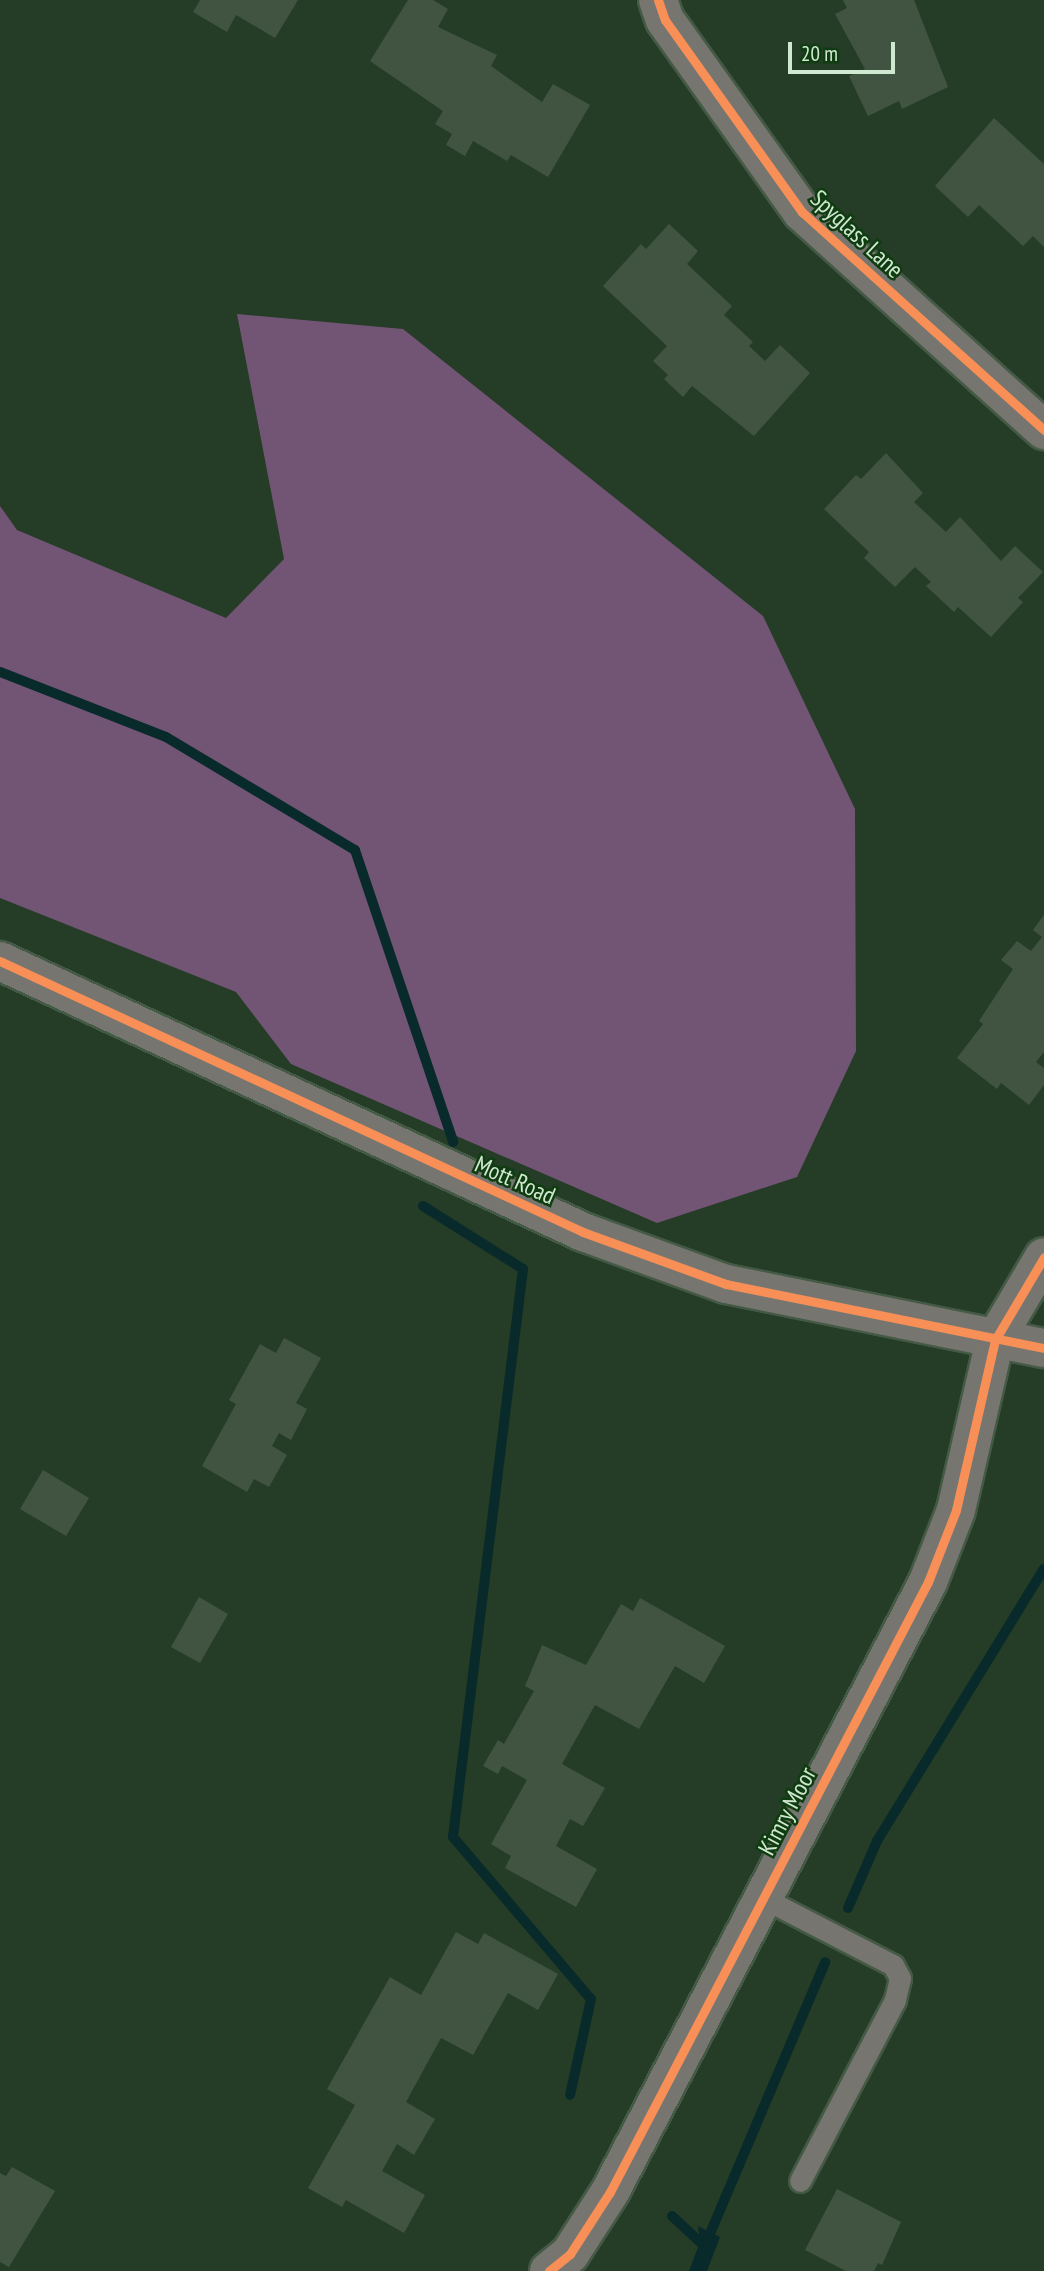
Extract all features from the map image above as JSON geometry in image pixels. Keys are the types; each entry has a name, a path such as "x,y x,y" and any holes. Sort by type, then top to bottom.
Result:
{"street":[{"name":"Spyglass Lane","path":"658,0 665,20 802,212 1044,430"},
{"name":"Mott Road","path":"0,961 583,1232 726,1284 1044,1348"},
{"path":"995,1340 1044,1257"},
{"name":"Kimry Moor","path":"549,2271 570,2254 610,2192 928,1582 956,1510 995,1340"}],"lane":[{"path":"763,1899 893,1965 900,1978 895,2000 800,2181"}],"shaded area":[{"path":"237,314 403,329 763,616 855,809 856,1051 797,1177 657,1223 291,1064 236,992 0,898 0,506 17,530 226,618 284,559"}],"water":[{"path":"698,2226 720,2237 707,2271 689,2271 700,2242"}],"building":[{"path":"200,0 298,0 275,38 236,15 227,32 193,12"},
{"path":"408,0 433,0 448,9 438,27 497,55 491,66 542,102 553,84 590,105 548,177 511,155 507,161 473,141 465,156 446,145 452,134 435,124 443,111 370,61"},
{"path":"843,0 914,0 948,87 902,109 899,101 868,116 849,76 865,69 835,14 847,8"},
{"path":"994,118 1044,164 1044,247 1033,236 1023,246 979,205 968,217 935,186"},
{"path":"669,224 698,251 687,264 732,306 724,315 753,342 749,346 765,361 780,345 810,373 754,436 692,386 683,397 664,379 668,375 653,361 667,346 603,286 641,244 646,249"},
{"path":"886,453 923,493 914,502 946,532 960,517 1001,561 1015,546 1043,572 1018,598 1023,602 991,637 958,607 954,612 926,586 931,582 915,567 895,587 864,558 869,552 824,509 856,475 861,479"},
{"path":"1044,915 1044,1052 1036,1062 1044,1068 1044,1085 1029,1105 1001,1083 997,1089 957,1058 983,1024 979,1021 1013,969 1001,960 1017,941 1031,951 1042,937 1033,930"},
{"path":"284,1338 321,1358 296,1403 307,1409 291,1440 279,1433 272,1446 287,1455 269,1487 254,1479 247,1492 202,1466 236,1404 229,1400 260,1344 276,1353"},
{"path":"43,1470 89,1498 66,1536 20,1509"},
{"path":"199,1597 228,1614 200,1663 171,1647"},
{"path":"640,1598 725,1646 704,1683 675,1666 639,1729 595,1705 562,1764 605,1788 583,1826 570,1819 556,1846 597,1869 576,1907 505,1868 511,1856 491,1844 527,1780 502,1766 498,1774 483,1766 498,1740 504,1744 534,1691 525,1686 542,1645 586,1665 621,1604 633,1611"},
{"path":"456,1932 478,1944 484,1933 558,1974 538,2010 508,1993 473,2055 441,2038 406,2102 435,2119 414,2155 397,2144 382,2171 425,2195 404,2233 346,2200 342,2207 308,2188 355,2105 327,2089 390,1977 421,1995"},
{"path":"12,2167 55,2191 9,2267 0,2262 0,2173 6,2176"},
{"path":"837,2189 901,2222 882,2265 878,2263 874,2271 846,2271 805,2250"}],"waterway":[{"path":"0,672 166,737 355,850 453,1142"},
{"path":"423,1206 523,1269 453,1837 591,1999 570,2095"},
{"path":"848,1908 877,1841 1044,1569"},
{"path":"706,2243 825,1962"},
{"path":"672,2216 700,2242"}],"cycle path":[{"path":"658,0 665,20 802,212 1044,430"},
{"path":"0,961 583,1232 726,1284 1044,1348"},
{"path":"549,2271 570,2254 610,2192 928,1582 956,1510 995,1340 1044,1257"}]}
